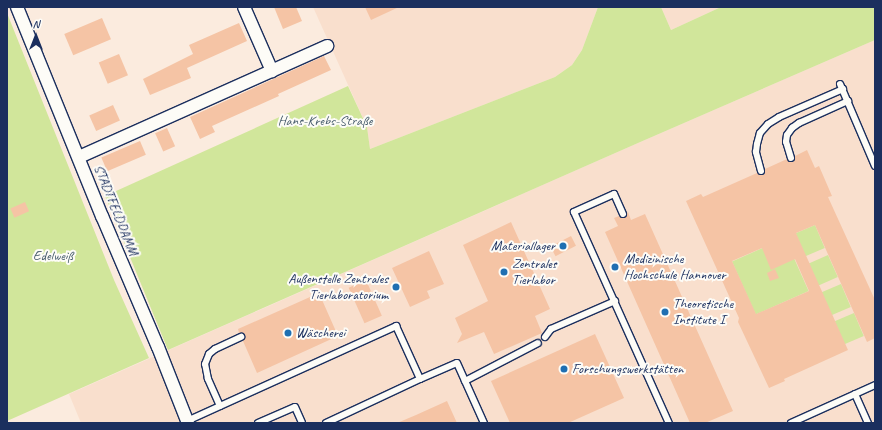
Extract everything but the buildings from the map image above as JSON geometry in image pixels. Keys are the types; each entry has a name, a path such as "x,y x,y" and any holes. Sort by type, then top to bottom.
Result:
{"street":[{"name":"STADTFELDDAMM","path":"17,7 186,422"},
{"path":"244,7 272,71"},
{"path":"79,157 327,46"}],"lane":[{"path":"761,171 756,152 757,144 760,133 768,124 779,117 842,87 875,166"},
{"path":"791,158 786,142 787,135 792,128 799,122 848,101"},
{"path":"623,214 614,194 574,212 669,423"},
{"path":"545,337 551,329 615,301"},
{"path":"186,422 396,326 420,379"},
{"path":"220,406 208,379 205,364 209,354 215,349 241,337"},
{"path":"465,381 538,343"},
{"path":"326,423 457,363 482,422"},
{"path":"791,423 875,385"},
{"path":"855,394 868,423"},
{"path":"258,423 295,407 302,423"}],"shaded area":[{"path":"313,7 598,7 582,50 572,65 555,77 370,149 367,127"},
{"path":"661,7 721,7 671,30"},
{"name":"Medizinische Hochschule Hannover","path":"875,40 875,423 81,423 69,394"}],"green space":[{"name":"Hans-Krebs-Straße","path":"598,7 661,7 671,30 721,7 875,7 875,40 168,350 105,196 348,86 367,127 370,149 555,77 572,65 582,50"},
{"name":"Edelweiß","path":"7,13 114,280 149,358 7,421"},
{"path":"815,225 825,248 805,256 796,233"},
{"path":"785,238 809,291 756,315 732,262"},
{"path":"828,255 838,277 819,285 809,264"},
{"path":"841,284 851,307 831,315 822,292"},
{"path":"854,313 864,336 844,344 835,321"}],"place":[{"name":"Materiallager","path":"563,246"},
{"name":"Medizinische Hochschule Hannover","path":"615,267"},
{"name":"Zentrales Tierlabor","path":"504,272"},
{"name":"Außenstelle Zentrales Tierlaboratorium","path":"396,287"},
{"name":"Theoretische Institute I","path":"665,312"},
{"name":"Wäscherei","path":"288,333"},
{"name":"Forschungswerkstätten","path":"564,369"}]}
